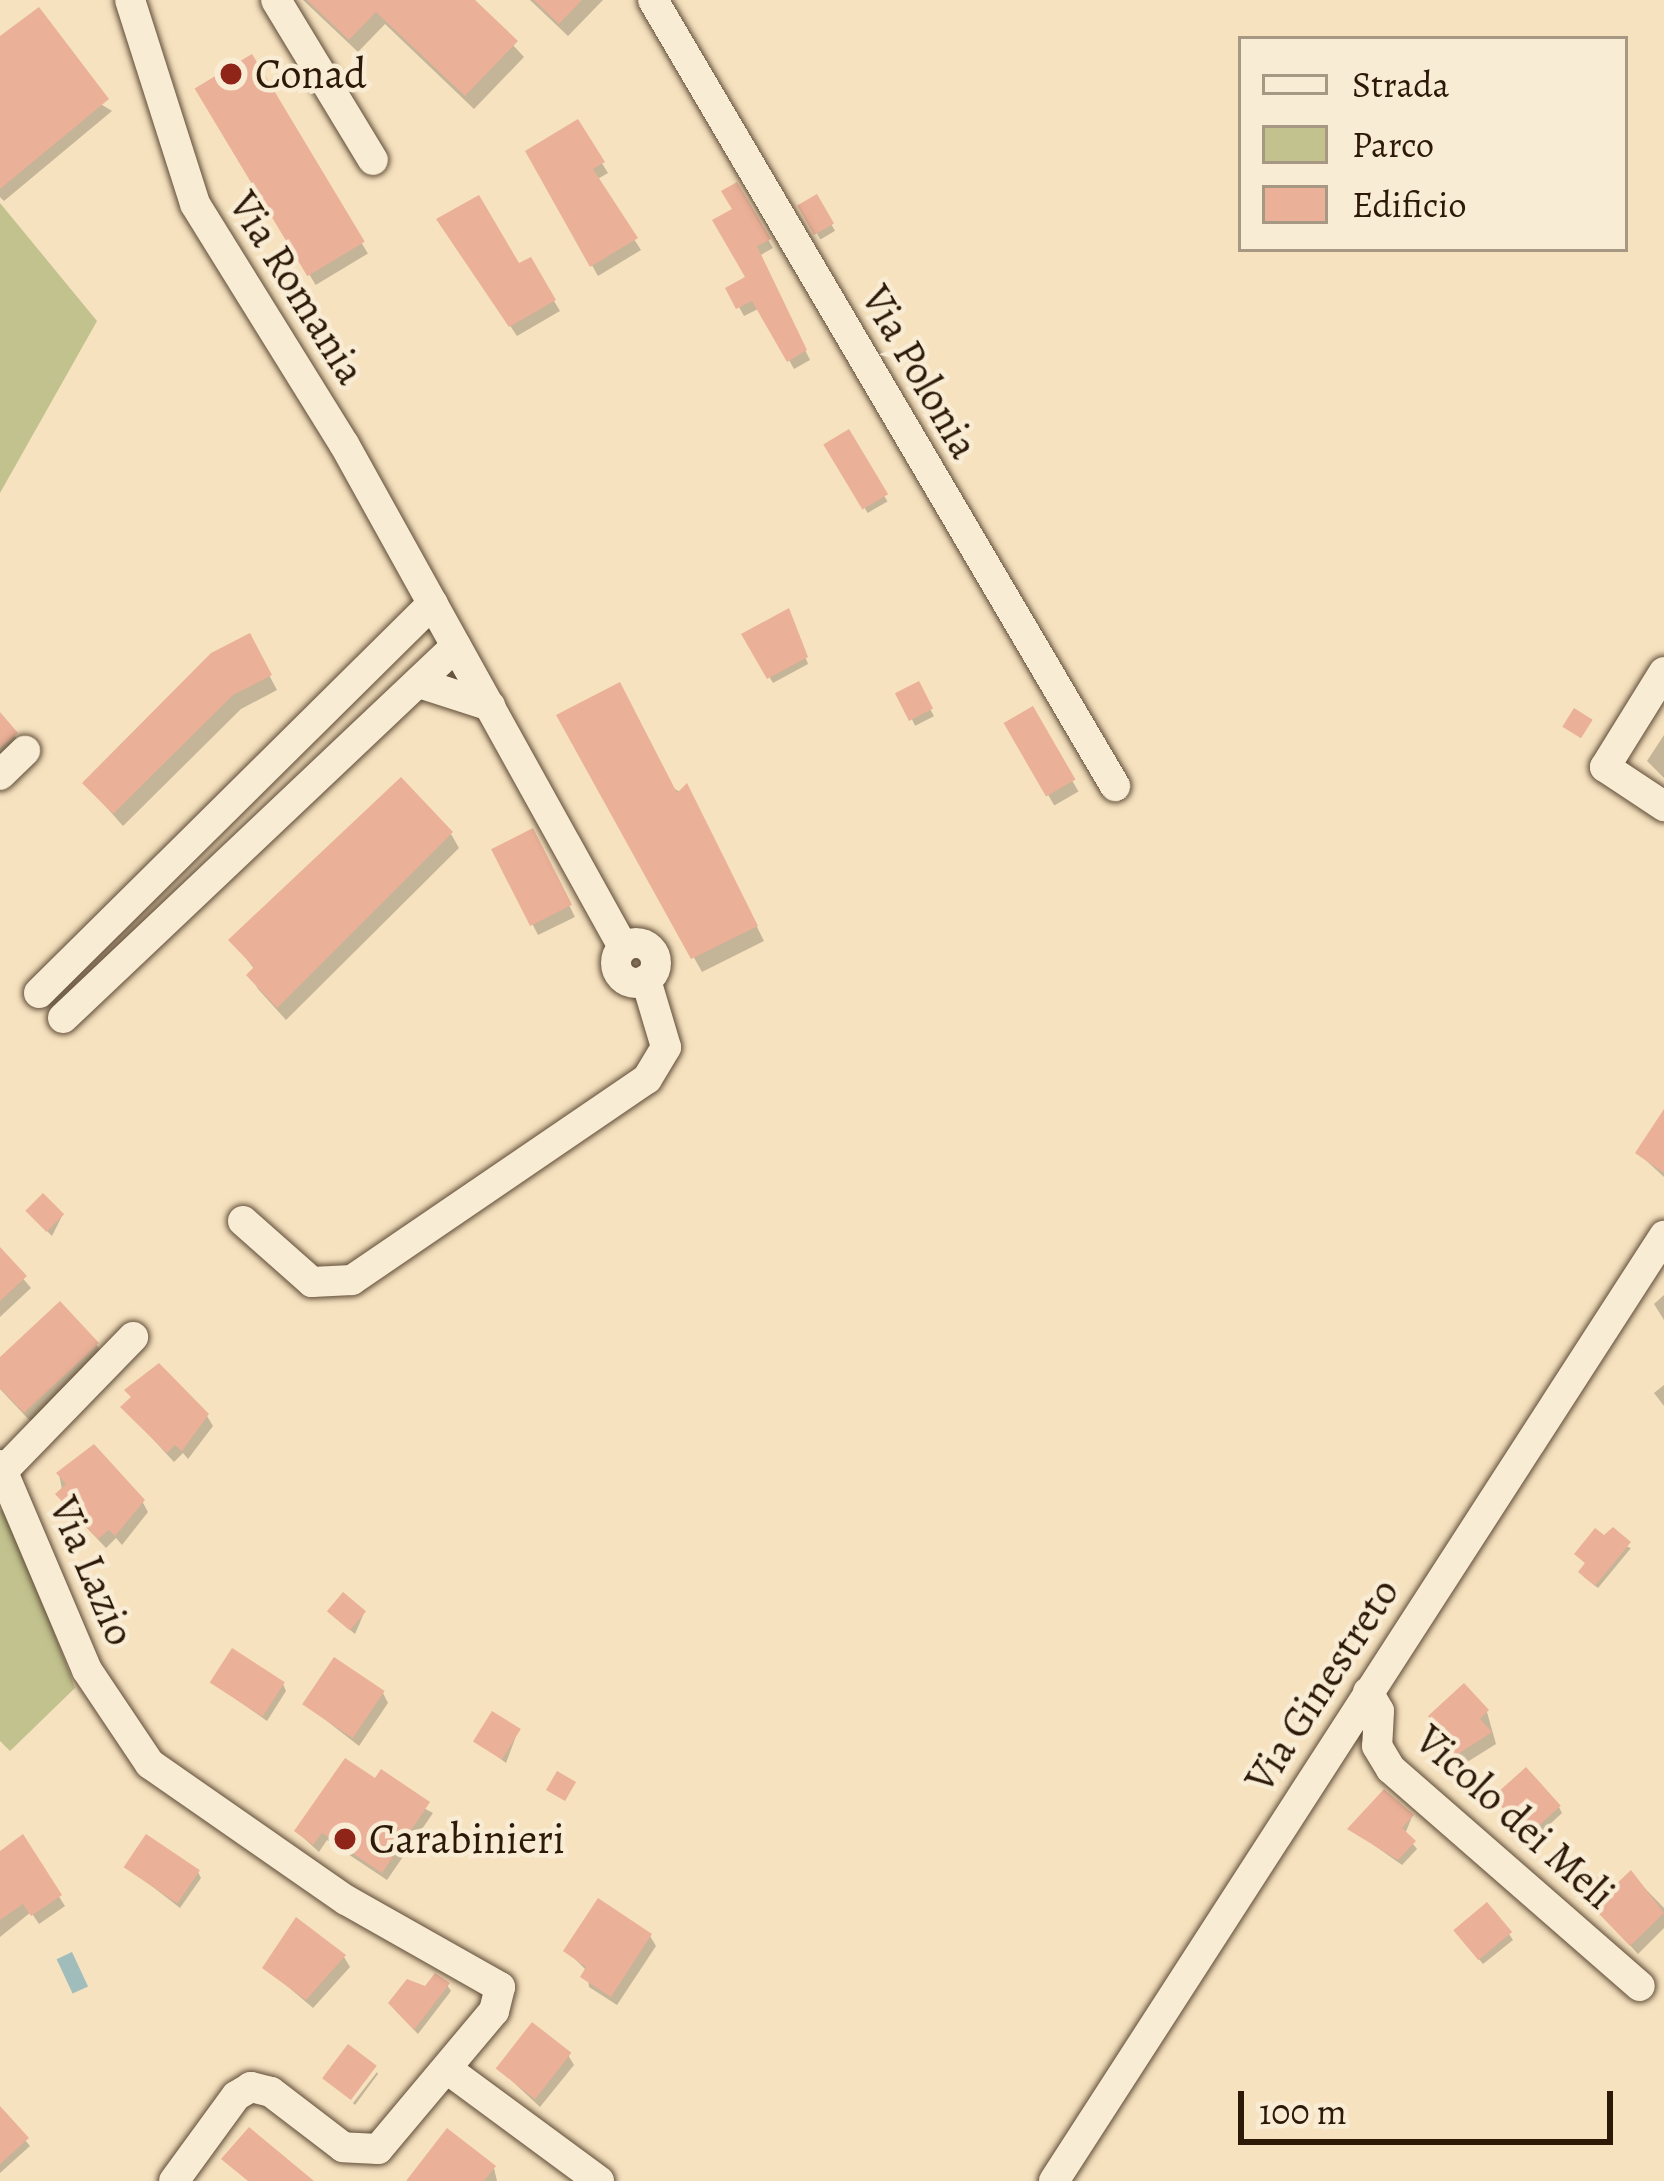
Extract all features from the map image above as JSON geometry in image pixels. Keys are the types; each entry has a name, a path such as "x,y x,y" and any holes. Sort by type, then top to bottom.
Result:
{"street":[{"name":"Via Romania","path":"130,0 195,203 433,603 623,947 643,943 654,952 646,980 666,1047 647,1079 352,1280 312,1282 243,1222"},
{"path":"276,0 373,160"},
{"name":"Via Polonia","path":"653,0 1115,787"},
{"path":"39,993 433,603"},
{"path":"63,1018 456,646"},
{"path":"1664,673 1604,767 1664,806"},
{"path":"418,683 490,706"},
{"path":"0,776 25,751"},
{"name":"Via Ginestreto","path":"1054,2181 1664,1236"},
{"path":"1,1470 133,1337"},
{"name":"Via Lazio","path":"1,1470 107,1708 150,1764 187,1794 370,1914 496,1981 497,2006 447,2069"},
{"name":"Vicolo dei Meli","path":"1367,1692 1379,1711 1377,1746 1391,1768 1640,1986"},
{"path":"174,2181 244,2089 266,2089 339,2144 364,2153 382,2145 447,2069 599,2181"}],"green space":[{"path":"0,203 97,321 0,493"},
{"path":"0,1510 9,1512 75,1688 10,1751 0,1741"}],"water":[{"path":"72,1952 88,1986 73,1994 57,1959"}],"building":[{"path":"307,0 475,0 518,41 465,96 376,12 349,40"},
{"path":"534,0 582,0 559,24"},
{"path":"39,7 109,99 0,189 0,36"},
{"path":"252,54 365,242 307,276 195,89"},
{"path":"578,119 605,162 593,169 638,238 590,267 525,151"},
{"path":"737,182 771,239 757,246 807,350 787,362 752,301 736,309 725,288 745,277 712,220 732,209 721,191"},
{"path":"817,194 834,223 814,235 797,206"},
{"path":"479,195 519,263 531,257 556,300 509,327 436,219"},
{"path":"849,429 888,494 862,510 823,444"},
{"path":"789,608 808,657 767,679 741,634"},
{"path":"250,633 272,675 233,695 113,814 82,783 211,653"},
{"path":"919,681 933,709 909,721 895,693"},
{"path":"620,682 677,793 687,783 758,926 691,959 556,715"},
{"path":"1033,706 1076,780 1046,797 1004,723"},
{"path":"1574,708 1593,720 1581,738 1562,727"},
{"path":"0,712 18,733 0,748"},
{"path":"401,777 453,832 277,1008 246,975 254,967 228,940"},
{"path":"533,828 572,905 530,926 491,849"},
{"path":"1664,1109 1664,1173 1635,1153"},
{"path":"43,1193 64,1214 47,1232 25,1211"},
{"path":"0,1247 27,1276 0,1301"},
{"path":"60,1301 99,1343 24,1413 0,1388 0,1357"},
{"path":"159,1363 209,1414 182,1451 175,1445 167,1453 120,1407 131,1397 124,1390"},
{"path":"94,1444 145,1500 115,1536 109,1530 98,1539 55,1494 66,1484 56,1473"},
{"path":"1613,1527 1631,1542 1595,1586 1578,1572 1585,1563 1574,1554 1595,1528 1604,1535"},
{"path":"343,1592 366,1611 350,1630 327,1611"},
{"path":"232,1648 285,1682 263,1717 210,1682"},
{"path":"334,1657 385,1691 353,1738 302,1704"},
{"path":"1464,1683 1489,1710 1480,1719 1492,1732 1449,1760 1430,1741 1441,1730 1428,1716"},
{"path":"492,1711 521,1729 502,1760 473,1742"},
{"path":"345,1758 375,1778 381,1769 430,1802 382,1873 322,1833 313,1845 294,1831"},
{"path":"1526,1767 1561,1806 1527,1836 1493,1797"},
{"path":"557,1771 576,1782 565,1801 546,1790"},
{"path":"1384,1789 1414,1815 1402,1828 1416,1841 1398,1860 1347,1829"},
{"path":"23,1834 62,1895 31,1916 23,1904 0,1920 0,1851"},
{"path":"146,1834 200,1870 178,1904 124,1867"},
{"path":"1631,1870 1664,1913 1630,1946 1580,1894 1598,1877 1611,1889"},
{"path":"598,1898 652,1934 611,1997 580,1977 586,1967 563,1951"},
{"path":"1487,1902 1512,1932 1478,1960 1453,1930"},
{"path":"296,1917 346,1955 306,2000 262,1968"},
{"path":"435,1973 450,1983 414,2030 388,2003 407,1979 425,1986"},
{"path":"532,2022 571,2053 535,2099 496,2068"},
{"path":"348,2044 377,2066 351,2100 322,2078"},
{"path":"0,2106 29,2138 0,2164"},
{"path":"249,2127 314,2181 248,2181 221,2159"},
{"path":"447,2128 496,2166 484,2181 406,2181"}],"place":[{"name":"Conad","path":"231,74"},
{"name":"Carabinieri","path":"345,1839"}]}
